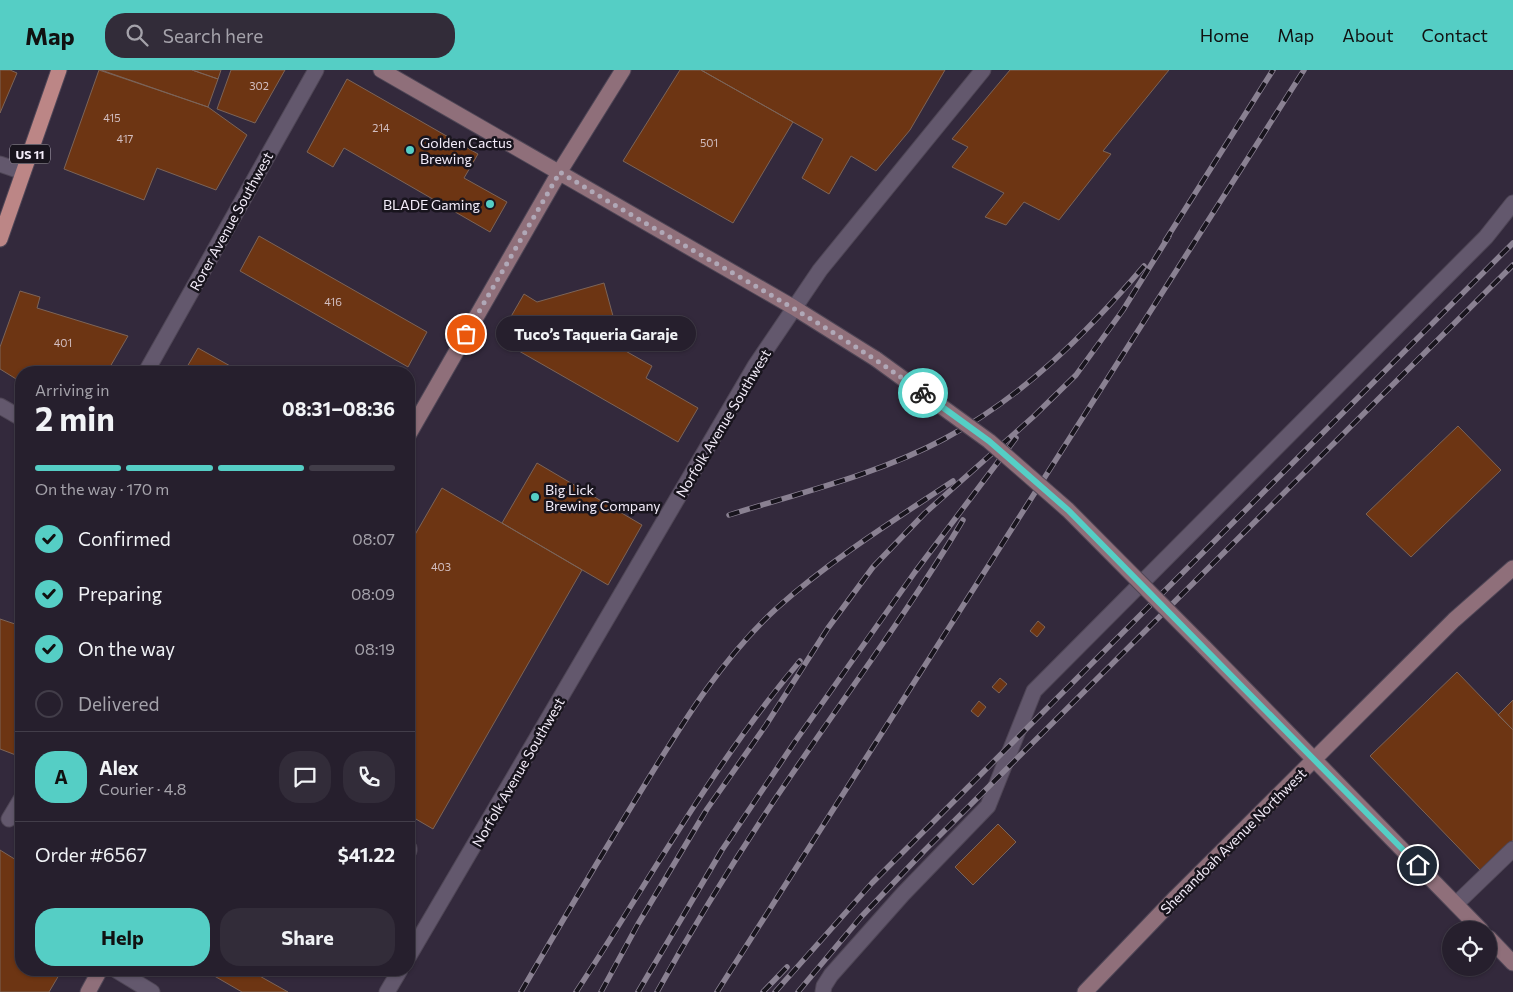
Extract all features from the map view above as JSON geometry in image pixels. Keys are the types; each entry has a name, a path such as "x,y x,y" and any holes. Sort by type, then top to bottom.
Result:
{"main road":[{"name":"US 11","path":"0,238 59,70"}],"street":[{"name":"Rorer Avenue Southwest","path":"149,366 316,70"},
{"path":"381,70 793,307 876,359 996,447 1068,510 1472,921"},
{"path":"415,424 560,172 623,70"},
{"name":"Norfolk Avenue Southwest","path":"415,946 755,366 793,307 820,270 983,70"},
{"path":"0,164 23,172"},
{"path":"823,992 824,986 831,975 903,894 988,806 1034,691 1486,237 1513,203"},
{"path":"0,406 15,415"},
{"name":"Shenandoah Avenue Northwest","path":"1085,992 1176,897 1454,620 1513,568"},
{"path":"9,819 15,809"},
{"path":"1456,904 1513,850"},
{"path":"1497,946 1513,963"},
{"path":"88,992 97,976"},
{"path":"126,976 152,992"},
{"path":"387,992 396,976"}],"building":[{"path":"0,70 10,70 17,73 0,113"},
{"path":"99,70 208,107 247,135 216,190 157,168 144,200 64,169"},
{"path":"101,70 192,70 218,79 208,107"},
{"path":"192,70 221,70 218,79"},
{"path":"231,70 285,70 255,123 217,109"},
{"path":"680,70 701,70 793,122 733,223 623,161"},
{"path":"701,70 945,70 910,130 876,171 851,156 829,194 802,178 823,139"},
{"path":"1010,70 1169,70 1103,151 1111,154 1059,220 1024,202 1006,225 985,217 1004,193 952,167 968,147 952,139"},
{"path":"347,79 478,154 464,178 507,202 490,232 344,148 333,167 307,152"},
{"path":"259,236 427,332 409,366 406,366 240,271"},
{"path":"604,283 622,349 652,366 646,378 698,408 678,442 498,339 524,294 537,302"},
{"path":"20,291 40,297 37,308 128,336 110,366 15,366 15,378 0,369 0,347"},
{"path":"198,348 230,366 188,366"},
{"path":"1458,426 1501,470 1411,557 1366,514"},
{"path":"537,463 642,525 608,585 502,523"},
{"path":"442,488 582,570 433,829 415,818 415,535"},
{"path":"0,619 15,624 15,755 0,749"},
{"path":"1038,621 1045,627 1037,637 1030,631"},
{"path":"1457,672 1513,730 1513,840 1481,871 1370,756"},
{"path":"1000,678 1007,684 999,693 992,687"},
{"path":"1513,700 1513,730 1498,715"},
{"path":"979,701 986,707 978,717 971,711"},
{"path":"998,824 1016,842 973,885 955,867"},
{"path":"0,850 15,859 15,976 58,976 49,992 0,992"},
{"path":"214,976 260,976 288,992 242,992"}],"railway":[{"path":"1165,241 1273,70"},
{"path":"717,992 1304,70"},
{"path":"601,992 638,924 707,809 766,725 828,628 873,567 925,513 1033,417 1076,375 1123,310 1169,236"},
{"path":"775,992 872,883 1513,243"},
{"path":"798,992 861,917 924,851 1513,265"},
{"path":"729,515 893,463 944,439 973,422 1027,384 1052,362 1076,340 1144,266"},
{"path":"638,992 722,850 794,743 915,572 1016,438"},
{"path":"521,992 676,735 706,689 740,646 758,626 799,589 863,541 953,481"},
{"path":"657,992 755,829 900,618 963,520"},
{"path":"576,992 710,782 768,700 800,661"},
{"path":"763,992 787,967"}],"way so far":[{"path":"466,334 560,172 793,307 876,359 923,393"}],"place":[{"name":"Golden Cactus Brewing","path":"410,150"},
{"name":"BLADE Gaming","path":"490,204"},
{"name":"Tuco’s Taqueria Garaje","path":"466,334"},
{"name":"Big Lick Brewing Company","path":"535,497"}],"route":[{"path":"923,393 989,441 1068,510 1418,865"}]}
